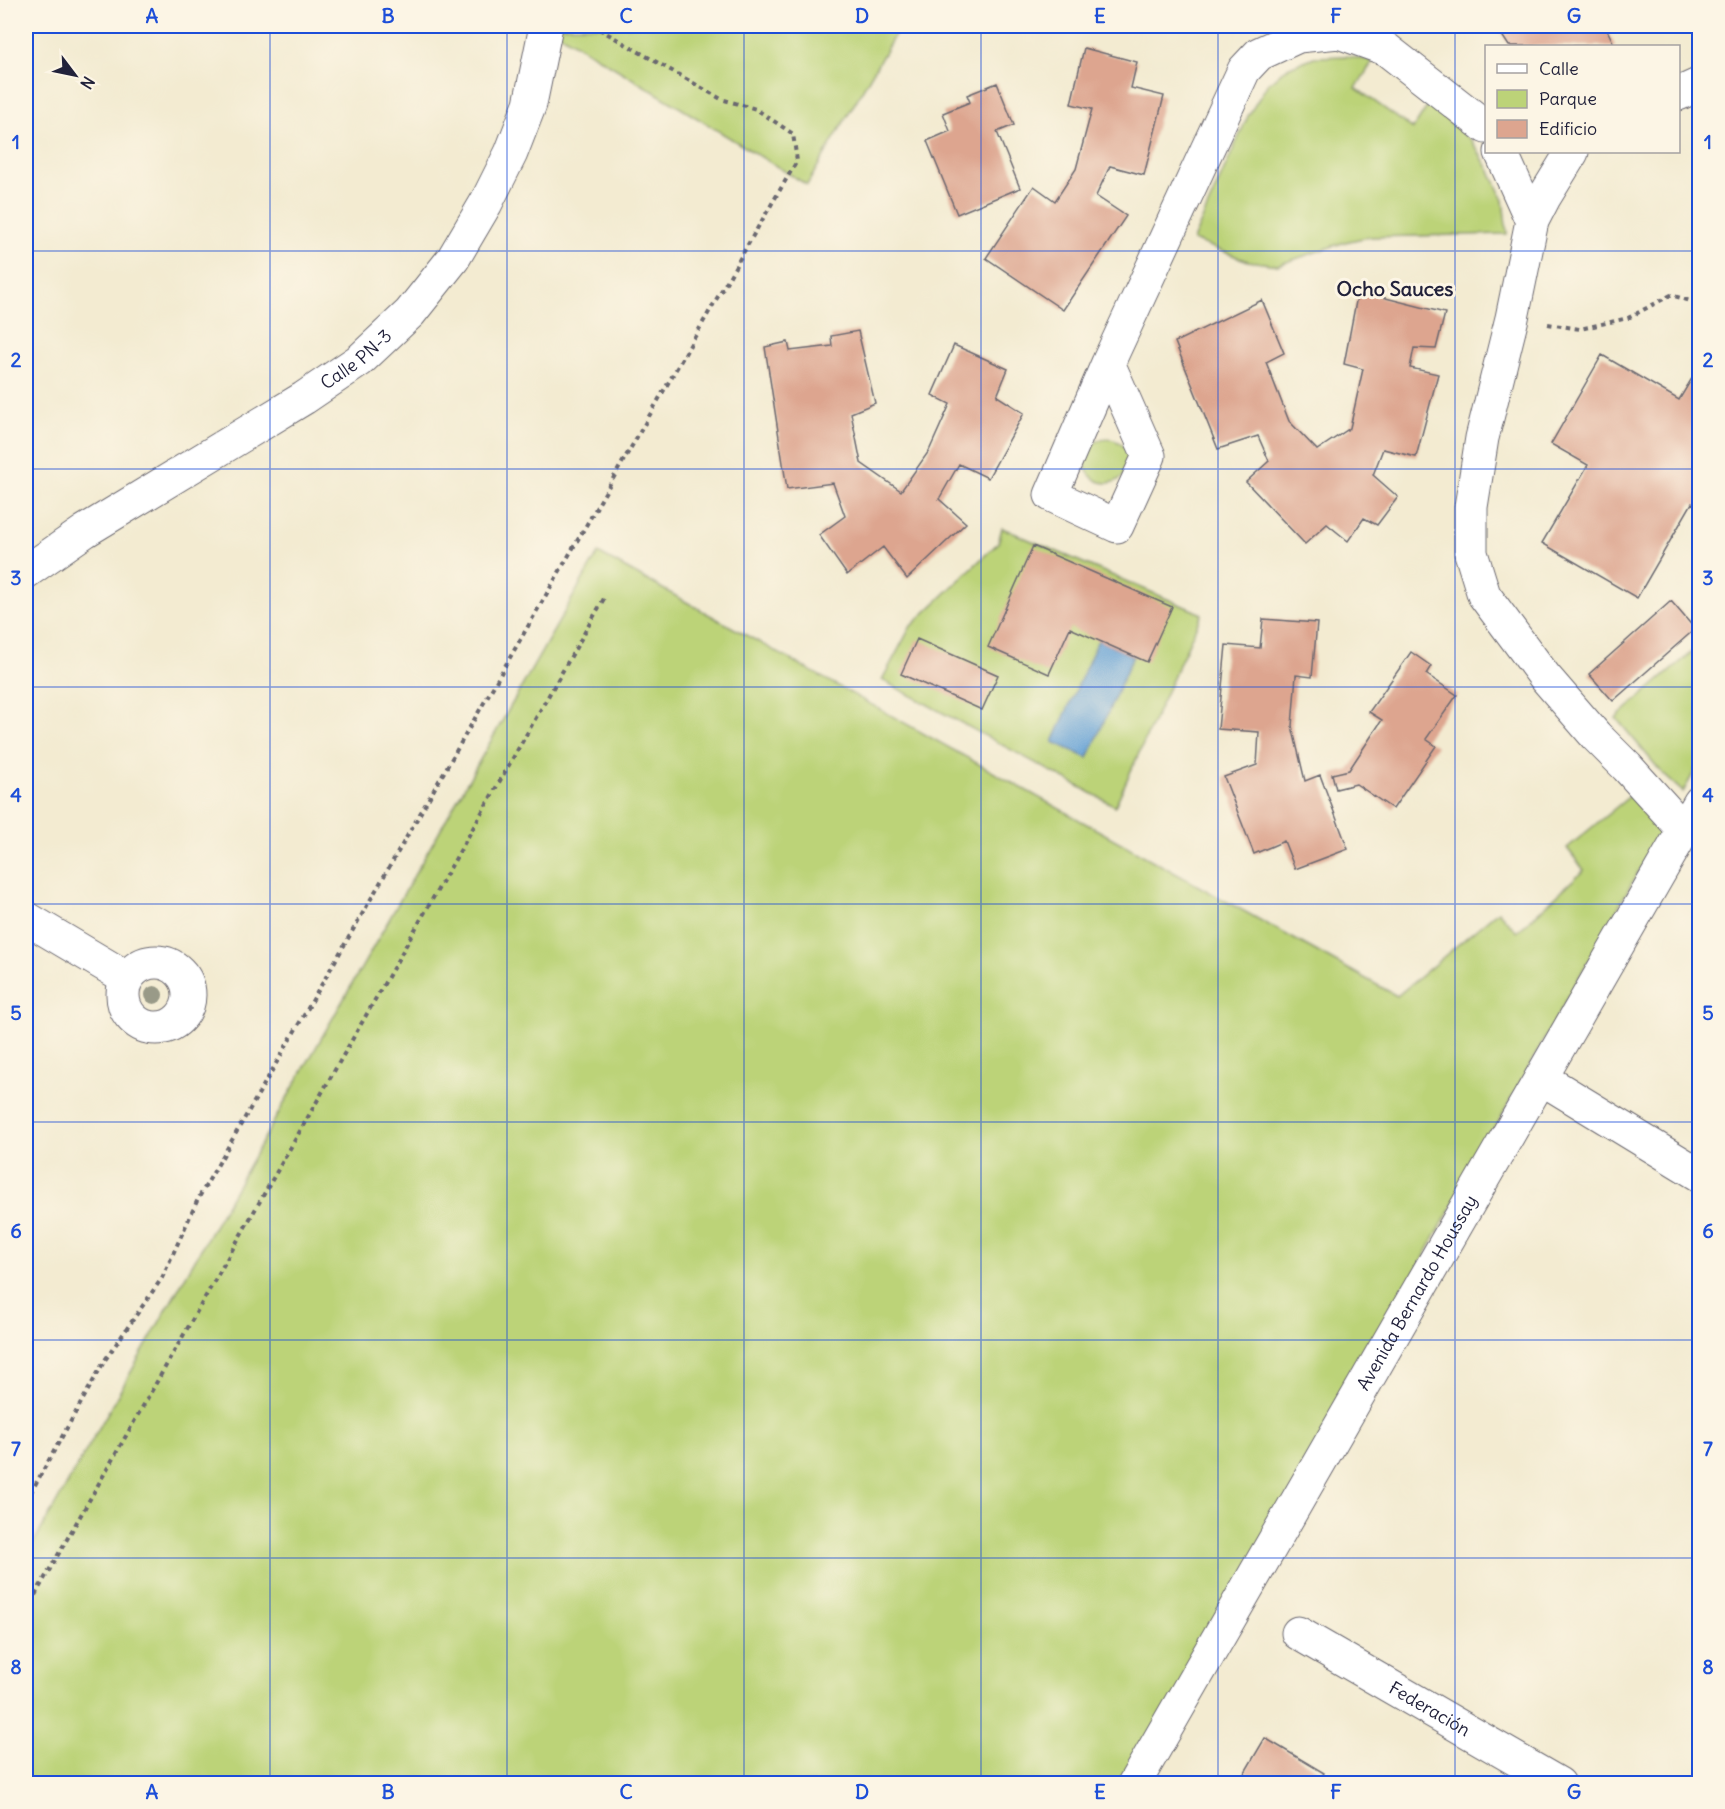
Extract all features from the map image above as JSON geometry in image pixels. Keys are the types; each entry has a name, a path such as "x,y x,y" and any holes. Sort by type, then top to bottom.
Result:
{"street":[{"name":"Calle PN-3","path":"26,572 85,531 304,399 360,360 410,313 453,259 486,203 511,153 530,104 546,26"},
{"path":"1108,363 1244,70 1259,54 1298,36 1339,32 1386,49 1485,126"},
{"path":"1680,93 1700,84"},
{"path":"1501,153 1532,222"},
{"path":"1571,153 1532,222 1512,318 1482,438 1471,507 1471,553 1484,595 1552,685 1683,830"},
{"name":"Avenida Bernardo Houssay","path":"1134,1784 1700,802"},
{"path":"26,918 127,978"},
{"path":"1541,1078 1700,1175"},
{"name":"Federación","path":"1298,1633 1559,1784"}],"path":[{"path":"26,1501 105,1360 162,1278 204,1188 798,161 793,134 756,109 721,99 594,26"},
{"path":"1512,318 1580,329 1628,318 1671,295 1700,304"},
{"path":"26,1611 606,596"}],"green space":[{"path":"546,26 900,26 807,185"},
{"path":"1346,56 1373,61 1356,88 1413,129 1429,104 1472,141 1490,171 1503,200 1507,234 1368,237 1345,242 1278,265 1248,261 1193,240 1248,116 1267,85 1285,69 1314,57"},
{"path":"1107,439 1122,446 1129,461 1122,476 1107,483 1092,476 1085,461 1092,446"},
{"path":"1002,528 1202,614 1115,806 882,680 911,626 998,543"},
{"path":"598,553 1397,996 1498,911 1517,932 1584,870 1567,848 1631,795 1661,831 1134,1783 26,1784 26,1556"},
{"path":"1699,646 1699,763 1683,792 1663,774 1616,718"}],"water":[{"path":"1098,640 1133,656 1088,758 1053,742"}],"building":[{"path":"1496,26 1605,26 1614,45 1508,45"},
{"path":"1084,48 1137,62 1131,88 1164,96 1144,175 1110,166 1096,196 1126,216 1063,310 986,258 1034,186 1055,201 1076,169 1092,109 1071,104"},
{"path":"997,83 1014,125 997,132 1020,188 957,214 927,141 950,131 943,113 970,102 967,95"},
{"path":"1358,291 1445,313 1436,349 1414,348 1410,368 1438,374 1416,457 1383,449 1373,475 1398,497 1377,525 1364,518 1348,541 1327,524 1305,544 1246,482 1269,461 1258,436 1218,449 1175,342 1262,300 1284,353 1266,362 1289,421 1317,450 1350,428 1363,369 1344,364"},
{"path":"858,331 875,403 851,413 861,463 901,491 929,451 950,404 932,395 954,345 1008,369 997,396 1024,413 988,478 959,464 939,499 966,523 907,579 883,547 847,575 819,535 845,516 833,483 787,489 765,347 788,342 790,351 832,346 831,336"},
{"path":"1602,355 1679,400 1700,365 1700,507 1692,503 1637,598 1542,543 1588,465 1551,444"},
{"path":"1033,546 1172,607 1147,662 1070,628 1049,674 988,647"},
{"path":"1671,601 1695,629 1613,701 1589,674"},
{"path":"1263,619 1317,623 1312,677 1296,675 1292,726 1305,781 1320,775 1348,849 1295,869 1284,841 1254,854 1224,777 1257,765 1259,732 1218,729 1226,645 1260,648"},
{"path":"917,639 998,675 982,710 901,674"},
{"path":"1411,652 1431,666 1426,674 1457,695 1426,739 1436,746 1393,809 1356,784 1336,789 1332,774 1349,770 1382,720 1369,712"},
{"path":"1265,1738 1324,1773 1317,1784 1276,1784 1273,1781 1272,1784 1238,1784"}],"district":[{"name":"Ocho Sauces","path":"1395,289"}]}
